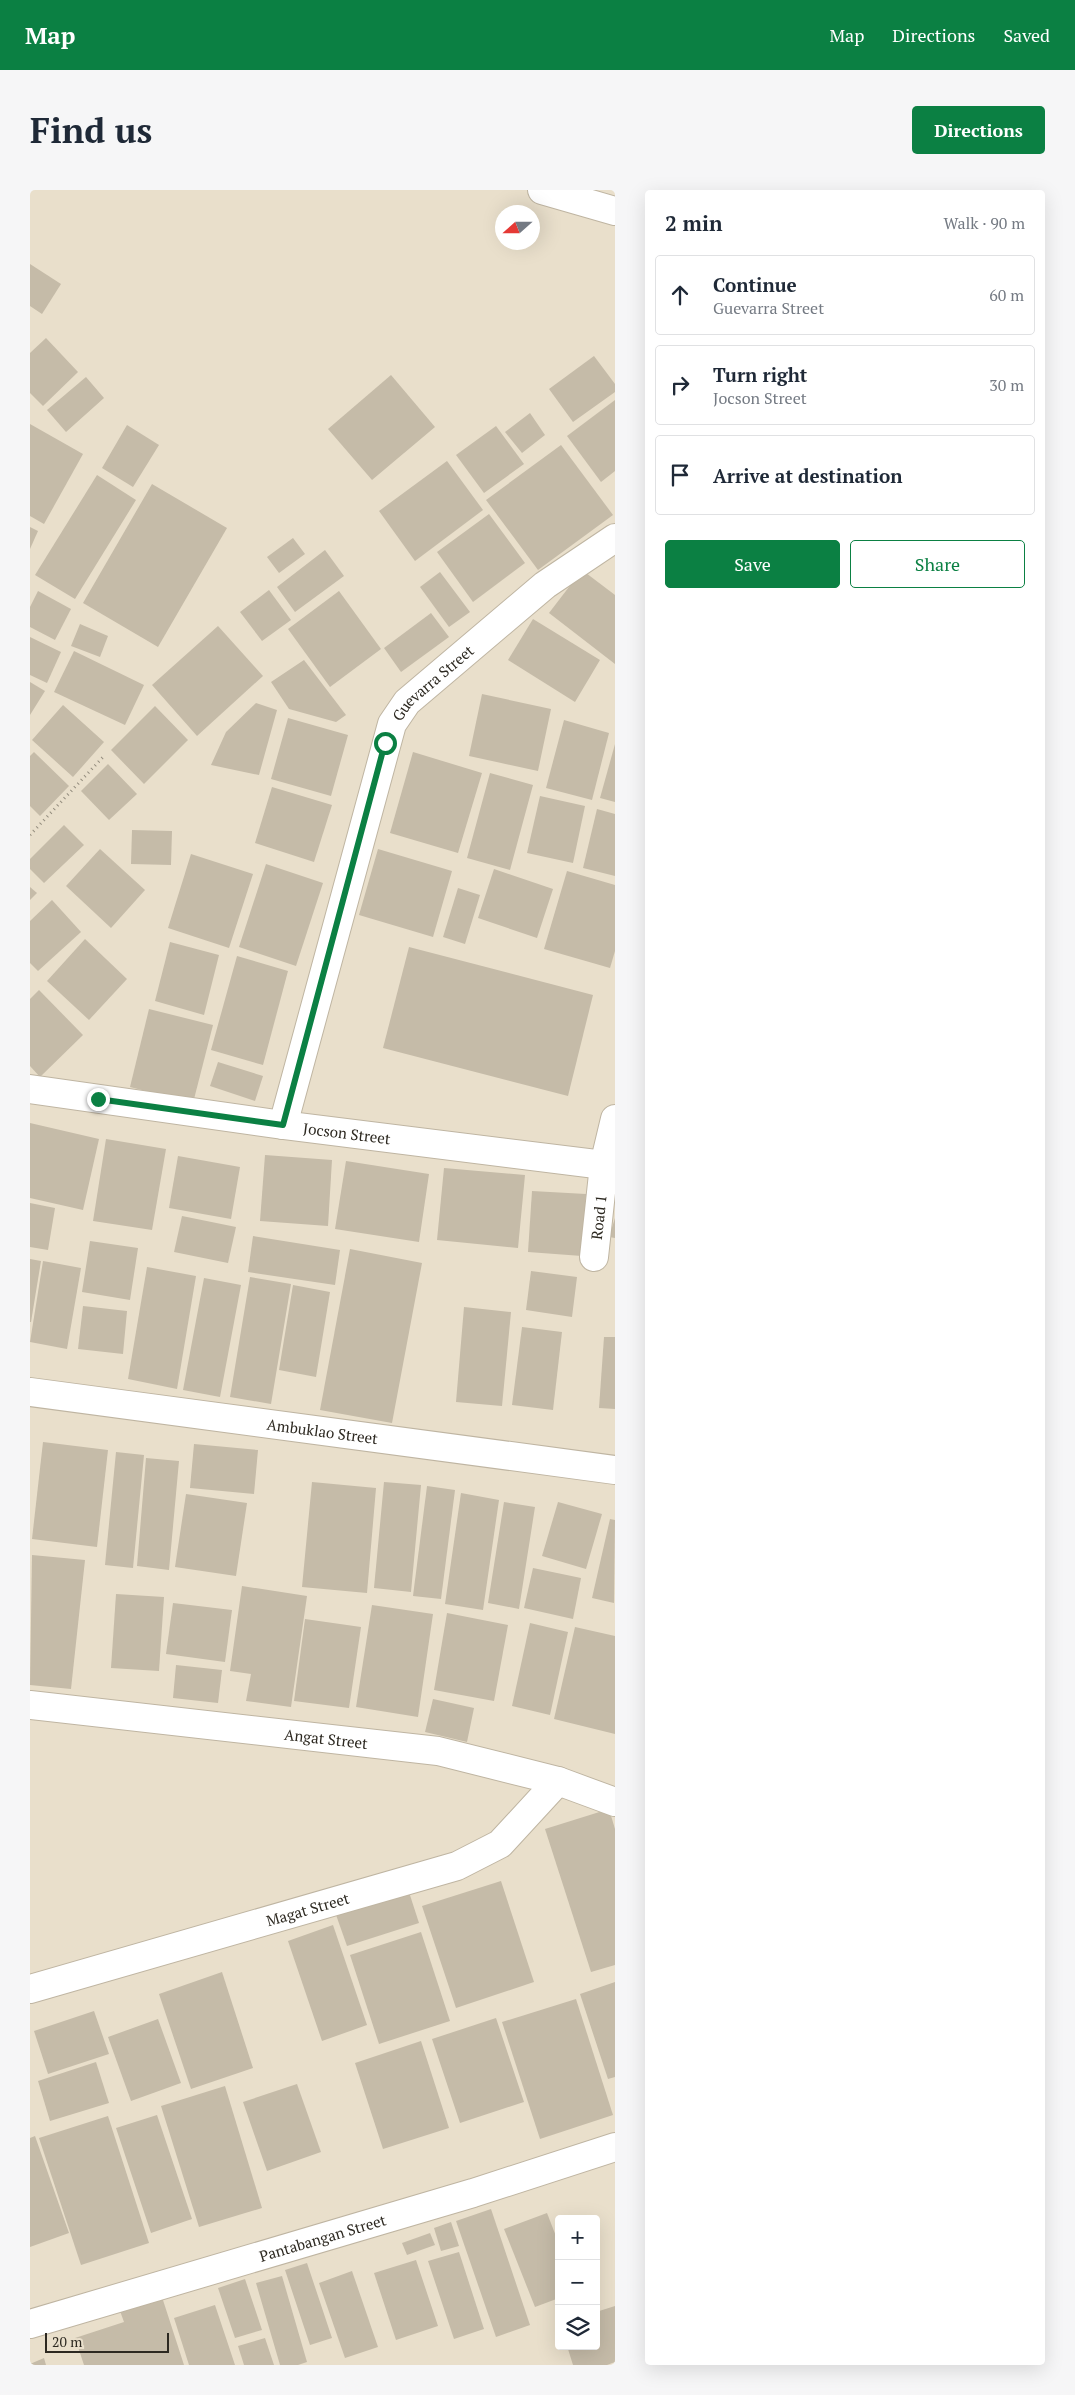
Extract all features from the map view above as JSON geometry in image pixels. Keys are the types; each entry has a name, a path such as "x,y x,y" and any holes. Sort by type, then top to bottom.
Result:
{"street":[{"path":"542,190 615,211"},
{"name":"Guevarra Street","path":"283,1125 392,724 407,702 545,585 615,538"},
{"name":"Jocson Street","path":"30,1089 283,1125 604,1165"},
{"name":"Road 1","path":"594,1257 604,1165 615,1119"},
{"name":"Ambuklao Street","path":"30,1392 615,1470"},
{"name":"Angat Street","path":"30,1705 438,1751 558,1781 615,1802"},
{"name":"Magat Street","path":"30,1989 457,1866 500,1844 558,1781"},
{"name":"Pantabangan Street","path":"30,2324 79,2307 473,2193 615,2147"}],"path":[{"path":"30,835 104,756"}],"building":[{"path":"30,264 61,284 42,314 30,306"},
{"path":"46,338 78,372 43,406 30,393 30,353"},
{"path":"594,356 615,384 615,392 573,422 549,389"},
{"path":"391,375 435,427 372,480 328,429"},
{"path":"86,377 104,398 66,432 47,410"},
{"path":"615,400 615,471 601,482 567,436"},
{"path":"530,413 545,435 522,453 505,432"},
{"path":"30,424 83,454 44,524 30,516"},
{"path":"127,425 159,445 133,487 102,468"},
{"path":"496,426 524,464 484,493 456,455"},
{"path":"561,445 613,515 538,570 486,500"},
{"path":"447,461 483,510 415,561 379,511"},
{"path":"97,475 136,500 75,599 35,575"},
{"path":"152,484 227,528 158,647 83,603"},
{"path":"489,514 525,563 473,602 437,552"},
{"path":"30,527 38,531 30,549"},
{"path":"293,538 305,554 279,573 267,557"},
{"path":"325,550 344,576 295,612 277,587"},
{"path":"582,570 615,595 615,664 549,613"},
{"path":"440,572 470,612 449,627 420,587"},
{"path":"269,590 291,620 262,641 240,612"},
{"path":"38,591 71,609 55,640 30,627 30,607"},
{"path":"339,591 381,649 330,687 288,629"},
{"path":"431,613 449,637 401,672 384,648"},
{"path":"533,619 600,660 575,702 508,660"},
{"path":"80,624 108,636 100,657 71,646"},
{"path":"218,626 263,676 197,736 152,685"},
{"path":"30,637 61,652 47,683 30,675"},
{"path":"74,651 144,685 125,725 54,692"},
{"path":"304,660 346,715 336,722 289,709 271,682"},
{"path":"30,682 45,691 30,715"},
{"path":"482,694 551,709 538,771 469,756"},
{"path":"256,703 277,710 259,775 211,765 226,732"},
{"path":"63,705 104,742 73,777 32,740"},
{"path":"155,706 188,740 144,784 111,750"},
{"path":"288,718 348,735 331,796 271,779"},
{"path":"564,720 609,733 592,800 546,788"},
{"path":"615,744 615,802 600,798"},
{"path":"34,752 69,786 40,816 30,806 30,756"},
{"path":"413,752 482,773 458,853 390,833"},
{"path":"108,764 137,794 109,820 81,791"},
{"path":"490,773 533,785 510,870 467,858"},
{"path":"272,787 332,805 314,862 255,843"},
{"path":"540,796 585,806 573,863 527,853"},
{"path":"597,809 615,814 615,876 583,868"},
{"path":"64,825 84,845 44,883 30,869 30,859"},
{"path":"132,830 172,831 171,865 131,864"},
{"path":"100,849 145,890 111,928 66,886"},
{"path":"378,849 452,871 433,937 359,915"},
{"path":"191,854 253,874 229,948 168,928"},
{"path":"266,864 323,883 296,966 239,947"},
{"path":"494,869 553,889 537,938 478,918"},
{"path":"567,871 615,885 615,951 610,968 544,949"},
{"path":"30,887 37,893 30,900"},
{"path":"458,888 480,895 465,944 443,937"},
{"path":"52,900 81,932 38,971 30,963 30,921"},
{"path":"85,939 127,979 89,1020 47,981"},
{"path":"170,942 219,955 204,1015 155,1001"},
{"path":"409,947 593,995 568,1096 383,1048"},
{"path":"237,956 288,971 263,1065 211,1050"},
{"path":"39,990 83,1035 40,1077 30,1066 30,999"},
{"path":"149,1009 213,1025 193,1103 130,1087"},
{"path":"218,1062 263,1076 255,1101 210,1086"},
{"path":"30,1123 99,1139 83,1210 30,1198"},
{"path":"106,1139 166,1149 152,1230 93,1221"},
{"path":"265,1155 332,1160 328,1226 260,1221"},
{"path":"178,1156 240,1167 231,1219 169,1208"},
{"path":"346,1161 429,1174 419,1242 335,1229"},
{"path":"444,1168 525,1175 518,1248 437,1240"},
{"path":"532,1191 586,1194 582,1256 528,1252"},
{"path":"30,1203 55,1208 48,1250 30,1247"},
{"path":"182,1216 236,1227 228,1263 174,1252"},
{"path":"615,1218 615,1238 609,1237"},
{"path":"253,1236 340,1250 335,1285 248,1272"},
{"path":"90,1241 138,1248 130,1300 82,1292"},
{"path":"350,1249 422,1263 392,1423 320,1410"},
{"path":"30,1259 41,1261 31,1322 30,1322"},
{"path":"43,1261 81,1268 67,1349 30,1342"},
{"path":"147,1267 196,1276 177,1389 128,1379"},
{"path":"531,1271 577,1277 572,1317 526,1310"},
{"path":"250,1277 291,1284 271,1404 230,1397"},
{"path":"204,1278 241,1285 220,1397 183,1390"},
{"path":"293,1285 330,1292 316,1377 279,1370"},
{"path":"83,1306 127,1311 123,1354 78,1349"},
{"path":"464,1307 511,1312 502,1406 456,1402"},
{"path":"522,1327 562,1332 553,1410 512,1405"},
{"path":"604,1337 615,1337 615,1409 599,1408"},
{"path":"43,1442 108,1450 97,1547 32,1539"},
{"path":"194,1444 258,1450 254,1494 190,1488"},
{"path":"116,1452 144,1455 133,1568 105,1565"},
{"path":"146,1458 179,1461 169,1570 137,1566"},
{"path":"312,1482 376,1488 367,1593 302,1587"},
{"path":"384,1482 421,1485 411,1592 374,1588"},
{"path":"427,1486 455,1490 441,1599 413,1596"},
{"path":"461,1493 499,1500 483,1610 445,1604"},
{"path":"186,1494 247,1503 236,1576 175,1567"},
{"path":"504,1502 535,1507 519,1609 488,1603"},
{"path":"558,1502 602,1514 586,1569 542,1556"},
{"path":"610,1519 615,1520 614,1603 592,1598"},
{"path":"32,1555 85,1560 71,1689 30,1685"},
{"path":"533,1568 581,1578 573,1619 524,1608"},
{"path":"242,1586 307,1596 291,1707 246,1701 251,1674 230,1671"},
{"path":"116,1594 164,1597 159,1671 111,1668"},
{"path":"173,1603 232,1610 225,1662 166,1654"},
{"path":"372,1605 433,1614 418,1717 356,1707"},
{"path":"447,1613 508,1625 494,1701 434,1690"},
{"path":"305,1619 361,1627 349,1708 294,1701"},
{"path":"530,1623 568,1632 550,1715 512,1706"},
{"path":"575,1627 615,1636 615,1734 554,1719"},
{"path":"176,1665 222,1670 218,1703 173,1698"},
{"path":"433,1699 474,1708 467,1742 425,1732"},
{"path":"609,1809 615,1829 615,1965 591,1972 545,1829"},
{"path":"501,1881 534,1982 456,2008 422,1906"},
{"path":"408,1889 419,1923 347,1946 335,1912"},
{"path":"333,1925 367,2025 322,2041 288,1941"},
{"path":"421,1932 450,2021 379,2044 350,1955"},
{"path":"222,1972 253,2068 191,2089 159,1994"},
{"path":"615,1982 615,2077 608,2079 580,1994"},
{"path":"576,1999 613,2115 540,2139 502,2022"},
{"path":"94,2011 109,2054 48,2074 34,2031"},
{"path":"496,2018 524,2102 460,2123 432,2039"},
{"path":"158,2019 181,2083 131,2101 108,2037"},
{"path":"421,2041 449,2128 383,2149 355,2063"},
{"path":"96,2062 109,2103 50,2121 38,2081"},
{"path":"297,2084 321,2152 267,2171 243,2102"},
{"path":"225,2086 262,2208 199,2227 161,2106"},
{"path":"157,2115 192,2219 151,2233 116,2128"},
{"path":"108,2116 149,2243 81,2265 39,2138"},
{"path":"35,2136 69,2233 30,2247 30,2138"},
{"path":"491,2209 530,2325 496,2337 456,2221"},
{"path":"547,2213 555,2234 555,2300 535,2307 504,2229"},
{"path":"451,2222 459,2246 441,2251 434,2228"},
{"path":"430,2233 435,2245 407,2255 402,2243"},
{"path":"459,2252 484,2329 454,2339 428,2261"},
{"path":"416,2260 438,2326 396,2340 374,2273"},
{"path":"307,2263 332,2338 310,2345 285,2270"},
{"path":"352,2271 378,2347 345,2358 319,2283"},
{"path":"282,2276 307,2362 298,2365 280,2365 256,2283"},
{"path":"245,2279 262,2330 235,2338 218,2288"},
{"path":"162,2297 184,2365 84,2365 75,2338 124,2322 120,2311"},
{"path":"215,2305 235,2365 189,2365 174,2318"},
{"path":"615,2306 615,2362 607,2365 573,2365 568,2350 600,2350 600,2311"},
{"path":"265,2338 274,2365 244,2365 238,2346"},
{"path":"44,2358 46,2365 30,2365 30,2364"}],"route":[{"path":"98,1099 283,1125 385,743"}]}
